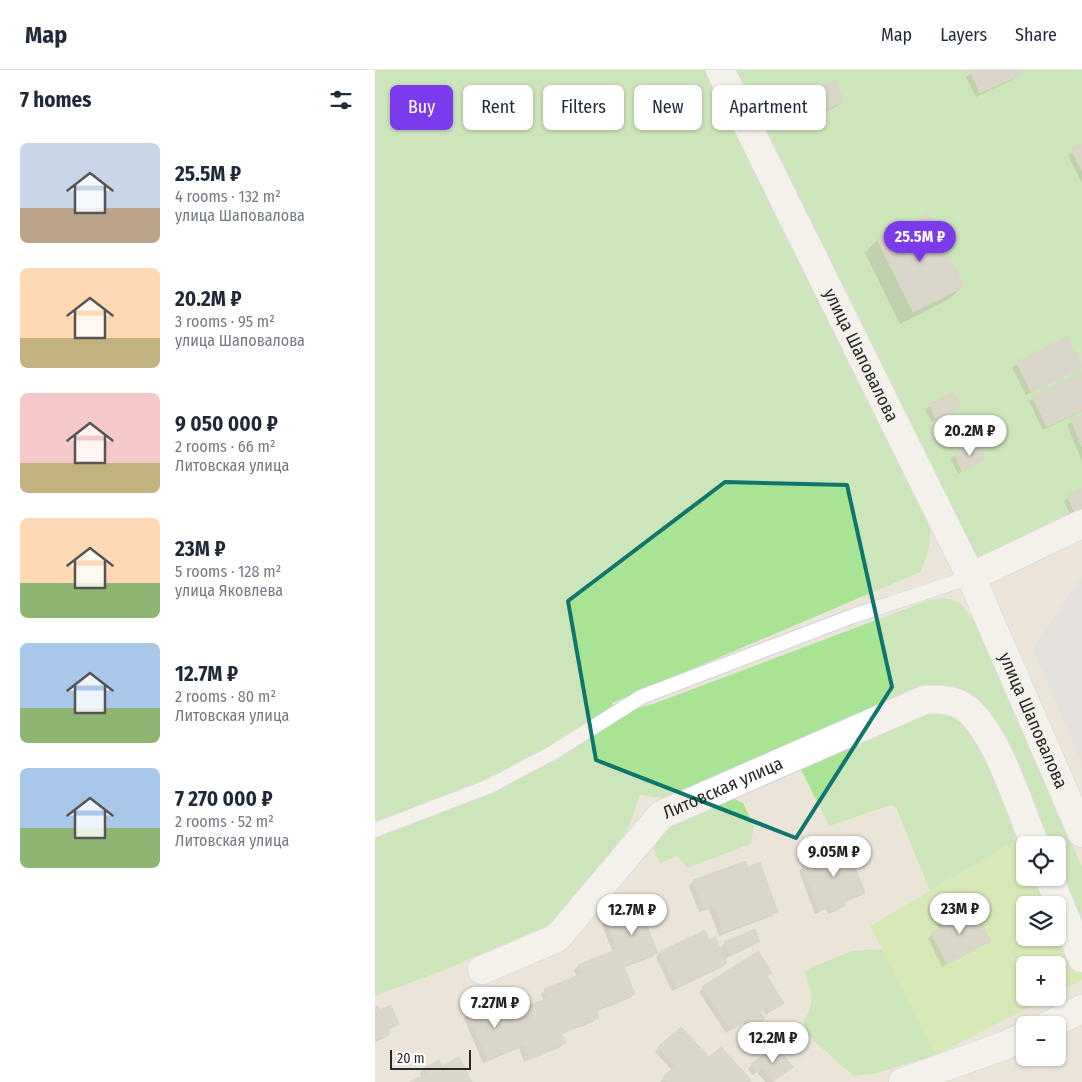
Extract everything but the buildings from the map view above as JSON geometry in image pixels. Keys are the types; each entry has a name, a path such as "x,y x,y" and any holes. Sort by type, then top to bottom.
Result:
{"street":[{"name":"улица Шаповалова","path":"720,70 971,577 1082,833"},
{"path":"971,577 1082,524"},
{"name":"Литовская улица","path":"482,970 557,938 661,815 923,700 940,698 954,702 967,709 978,721 998,755 1031,836"},
{"path":"1052,886 1082,958"},
{"path":"1066,1017 1082,1009"},
{"path":"903,1082 1016,1040"}],"lane":[{"path":"375,830 490,786 554,752 641,697 853,616 971,577"}],"highlighted area":[{"path":"725,482 847,485 892,687 796,838 596,760 568,601"}],"shaded area":[{"path":"1082,576 1082,764 1033,648"}],"green space":[{"path":"375,70 1082,70 1082,517 966,576 929,514 929,544 920,572 612,703 616,713 653,704 929,600 953,600 964,607 978,627 1082,867 1082,936 1060,886 1066,886 1066,836 1040,836 971,699 662,798 640,795 627,831 556,928 535,938 530,933 449,968 375,996"},
{"path":"925,712 955,715 976,731 1017,833 1012,843 930,891 896,807 891,805 829,826 799,765"},
{"path":"728,796 743,803 754,826 751,844 687,868 677,856 660,863 650,841 665,824"},
{"path":"1017,833 1019,836 1016,836 1016,886 1045,886 1049,896 1016,896 1016,946 1066,946 1066,934 1082,972 1082,980 1066,989 1066,956 1016,956 1016,1006 1032,1006 936,1055 870,926 1012,843"},
{"path":"882,949 936,1055 874,1074 854,1076 807,1035 803,1021 810,1009 811,998 805,973 810,968 852,951"}]}
